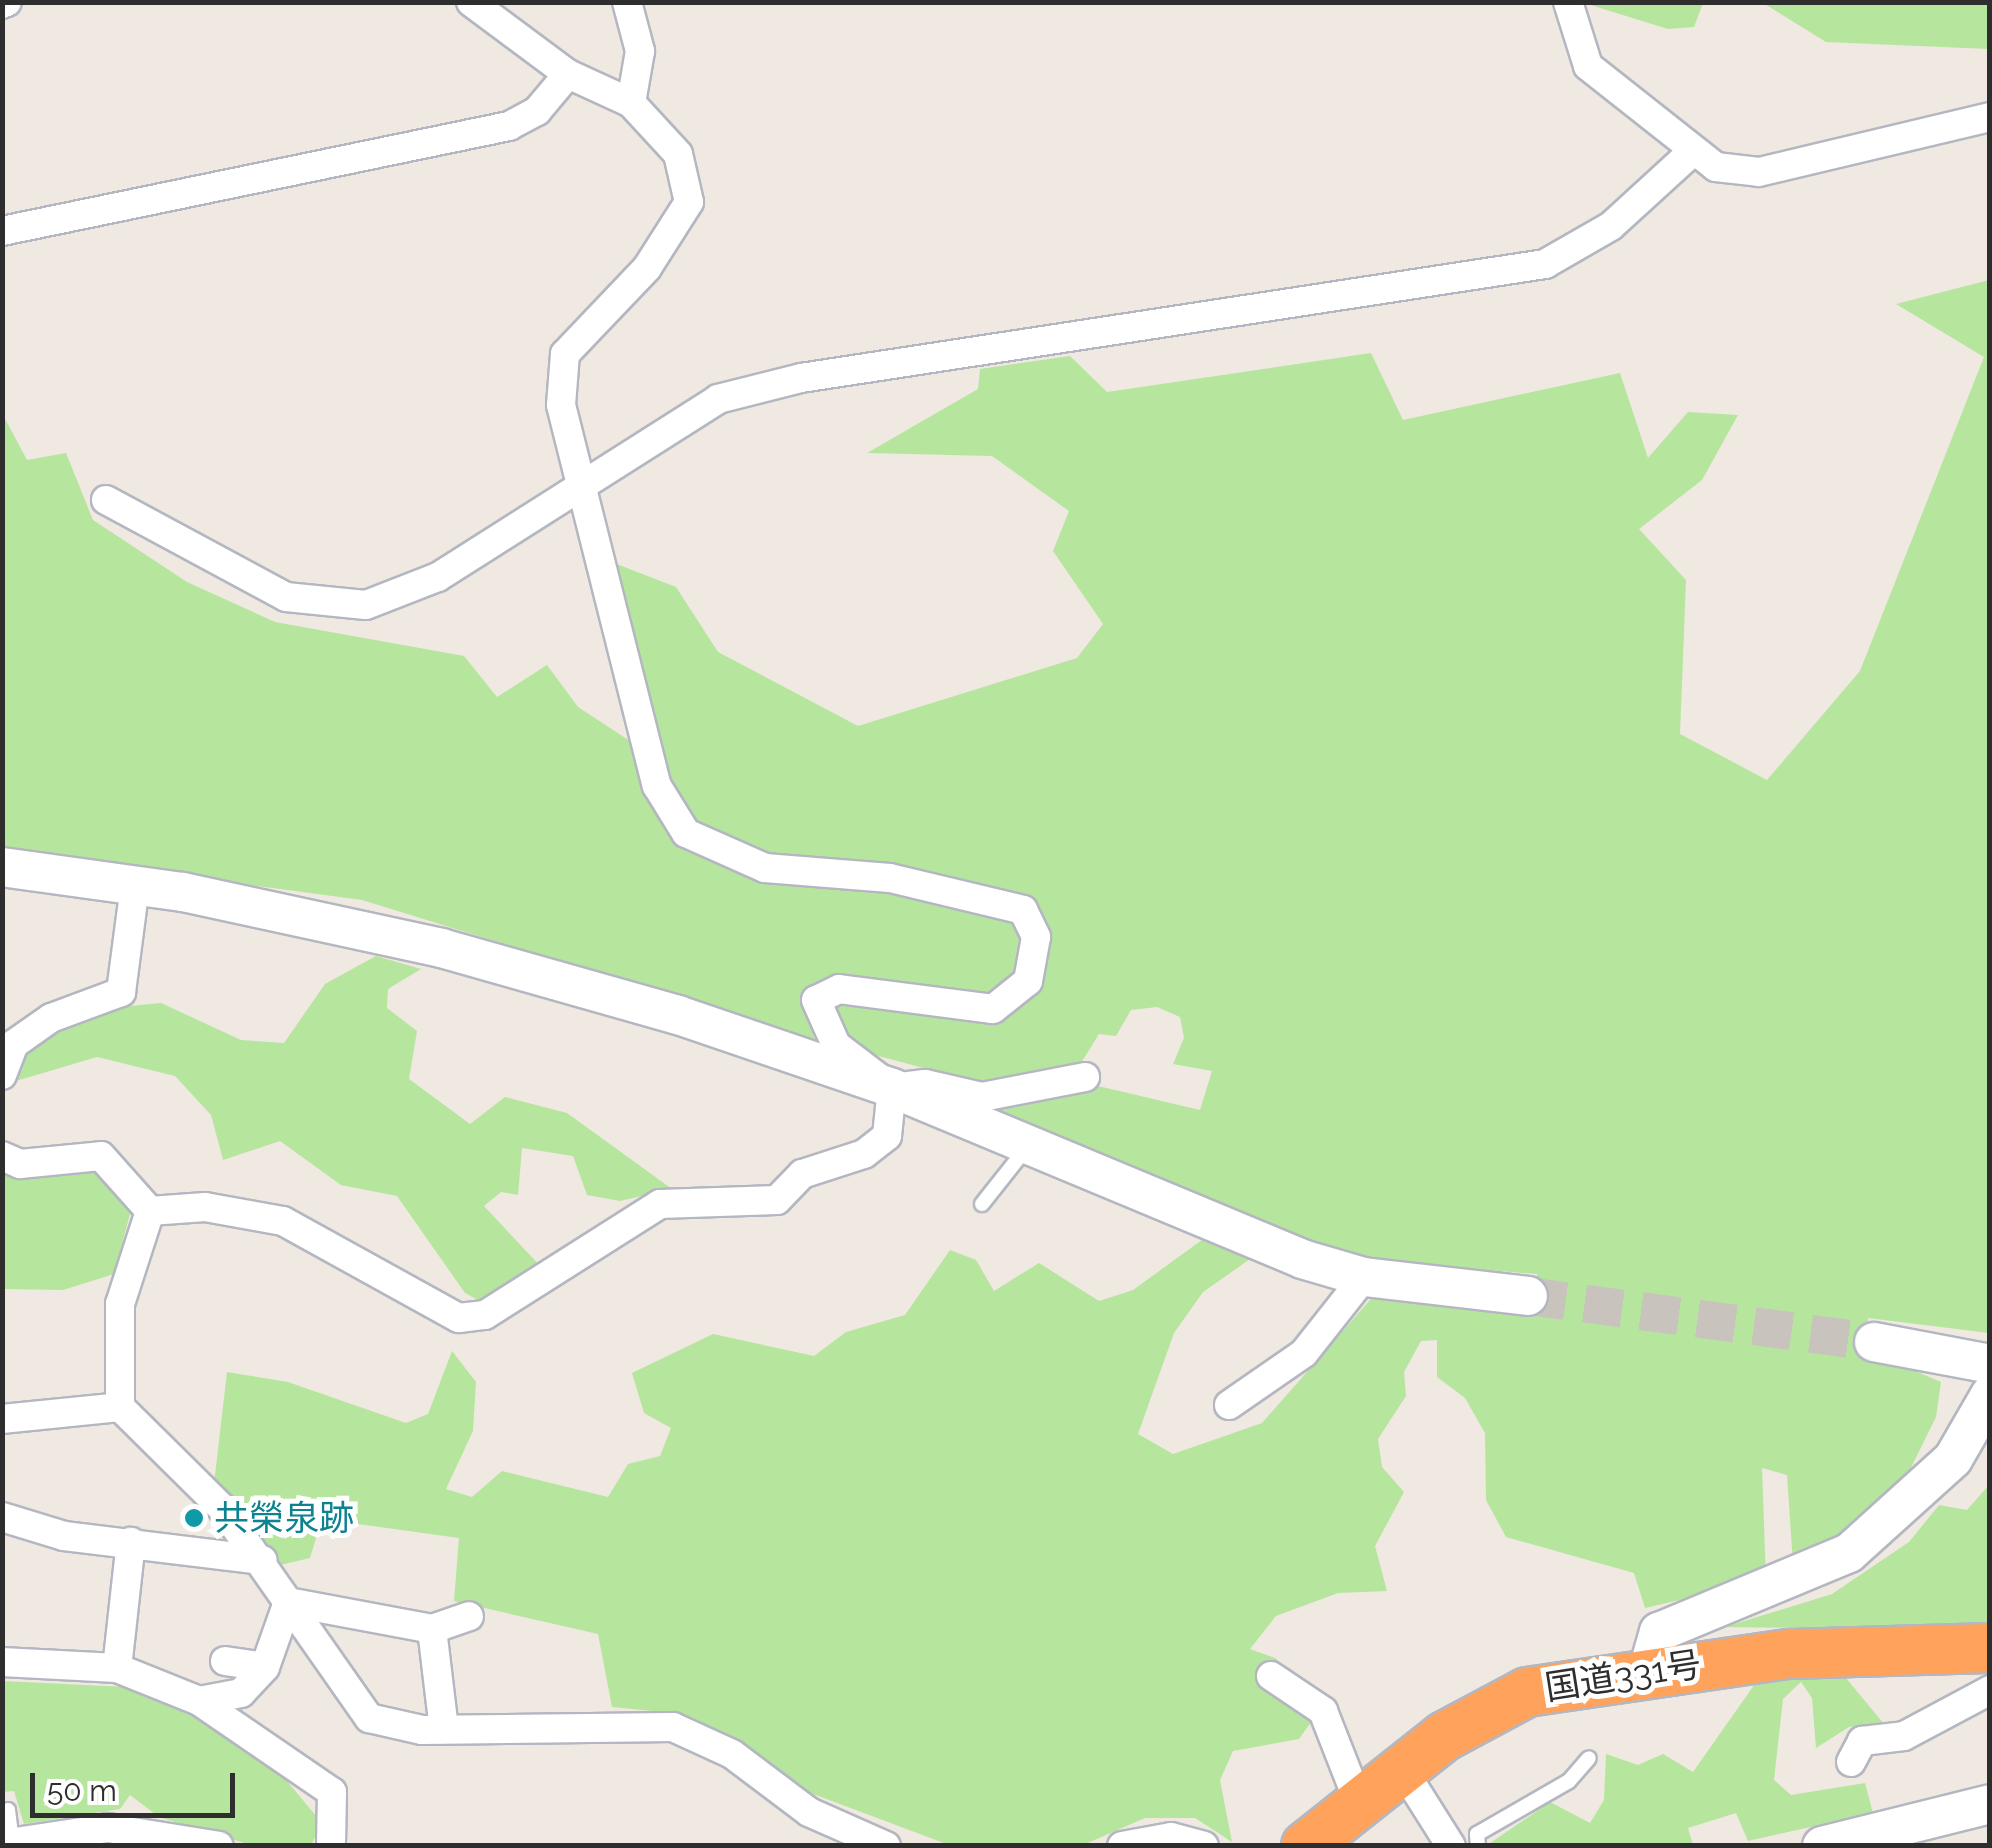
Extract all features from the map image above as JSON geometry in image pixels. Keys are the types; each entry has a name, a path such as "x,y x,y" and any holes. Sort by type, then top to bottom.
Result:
{"highway":[{"name":"国道331号","path":"1306,1846 1401,1766 1527,1692 1648,1670 1790,1654 1990,1648"}],"street":[{"path":"472,2 568,74 631,103 678,154 690,202 646,268 564,354 560,405 657,786 686,833 765,868 890,878 1023,910 1036,938 1028,982 993,1009 839,989 816,1000 836,1045 892,1088 925,1084 982,1096 1084,1076"},
{"path":"627,2 640,51 631,103"},
{"path":"1568,2 1588,66 1691,153 1759,172 1990,117"},
{"path":"2,230 509,126 537,110 568,74"},
{"path":"106,500 286,597 366,606 438,577 718,399 801,378 1545,264 1611,226 1691,153"},
{"path":"2,867 135,884 442,948 892,1088 1028,1146 1364,1277 1528,1296"},
{"path":"2,1075 14,1044 39,1026 121,992 135,884"},
{"path":"150,1210 205,1207 283,1221 459,1318 485,1315 660,1204 777,1200 802,1174 864,1154 887,1136 892,1088"},
{"path":"2,1156 20,1164 102,1156 150,1210"},
{"path":"150,1210 120,1304 120,1407 264,1560 288,1602 368,1718 444,1729 672,1727 732,1754 809,1812 886,1846"},
{"path":"1229,1405 1304,1354 1364,1277"},
{"path":"1874,1342 1990,1364"},
{"path":"1648,1670 1659,1632 1849,1553 1953,1459 1990,1395"},
{"path":"2,1419 120,1407"},
{"path":"2,1517 131,1542 264,1560"},
{"path":"117,1668 131,1542"},
{"path":"288,1602 432,1629 469,1616"},
{"path":"199,1701 241,1693 265,1667 288,1602"},
{"path":"432,1629 444,1729"},
{"path":"225,1661 265,1667"},
{"path":"2,1662 117,1668 199,1701 332,1792 331,1846"},
{"path":"1270,1676 1323,1711 1359,1803"},
{"path":"1851,1762 1862,1741 1904,1736 1990,1690"},
{"path":"1401,1766 1451,1846"},
{"path":"1822,1846 1990,1804"},
{"path":"19,1843 108,1828 218,1846"},
{"path":"1122,1846 1171,1837 1204,1846"}],"lane":[{"path":"982,1204 1028,1146"},
{"path":"1478,1846 1477,1834 1569,1781 1589,1758"},
{"path":"8,1810 19,1843"}],"green space":[{"path":"1584,3 1703,3 1694,27 1668,29"},
{"path":"1763,3 1989,3 1989,49 1826,42"},
{"path":"1989,280 1989,1333 1868,1318 1866,1350 1941,1382 1936,1417 1899,1492 1840,1548 1793,1564 1787,1475 1762,1468 1766,1580 1645,1608 1634,1573 1506,1537 1486,1500 1485,1433 1465,1398 1437,1377 1437,1340 1421,1341 1404,1372 1406,1396 1378,1439 1382,1467 1404,1492 1375,1546 1387,1591 1338,1593 1276,1616 1250,1649 1275,1658 1326,1701 1299,1739 1233,1751 1220,1780 1232,1842 1195,1818 1145,1818 1083,1845 952,1846 805,1791 740,1741 682,1714 612,1707 598,1634 454,1601 459,1538 322,1519 310,1558 280,1565 214,1484 227,1372 288,1382 406,1423 428,1414 452,1351 476,1382 473,1431 446,1489 472,1497 502,1471 608,1497 628,1464 660,1456 671,1428 644,1413 632,1373 713,1334 814,1356 846,1332 905,1315 950,1250 976,1260 994,1291 1039,1263 1099,1301 1133,1290 1206,1237 1253,1257 1203,1292 1174,1333 1138,1434 1173,1454 1262,1423 1377,1292 1534,1311 1537,1274 1373,1261 1209,1207 983,1108 1098,1086 1200,1110 1212,1071 1173,1064 1184,1038 1180,1017 1157,1007 1131,1010 1116,1036 1099,1034 1081,1063 983,1084 860,1051 831,1008 841,1001 992,1021 1037,988 1034,905 765,856 694,824 665,781 609,561 676,587 718,652 858,726 1077,658 1103,624 1053,551 1069,511 992,456 867,453 978,389 980,369 1070,356 1107,392 1371,353 1403,420 1620,373 1648,458 1688,412 1738,415 1702,480 1639,529 1686,580 1680,734 1767,780 1860,671 1984,357 1896,304"},
{"path":"2,413 27,460 66,453 93,520 187,582 275,622 464,656 497,697 547,665 578,707 630,741 645,795 686,851 754,879 889,890 1012,919 1025,945 1014,976 985,1001 833,978 801,996 815,1040 362,900 3,852"},
{"path":"376,956 421,969 388,989 387,1008 417,1031 409,1079 470,1124 505,1097 567,1113 672,1189 620,1201 587,1195 573,1156 522,1148 518,1195 501,1192 484,1206 542,1268 482,1302 465,1293 397,1196 341,1185 280,1141 223,1160 211,1115 175,1076 97,1057 16,1081 22,1051 54,1026 120,1007 161,1003 241,1040 284,1043 325,984"},
{"path":"93,1171 131,1210 114,1274 63,1290 3,1289 3,1173"},
{"path":"1989,1485 1989,1630 1725,1627 1832,1594 1909,1542 1939,1505 1967,1510"},
{"path":"1764,1671 1841,1672 1884,1724 1849,1727 1816,1748 1812,1698 1801,1682 1783,1699 1774,1780 1791,1795 1865,1783 1873,1813 1748,1841 1736,1813 1688,1828 1693,1845 1486,1846 1550,1802 1590,1823 1604,1800 1606,1754 1638,1765 1663,1754 1693,1772"},
{"path":"3,1681 126,1687 180,1705 276,1768 317,1817 318,1832 311,1845 251,1845 159,1817 130,1795 120,1809 24,1824 14,1791 3,1792"}],"tunnel":[{"path":"1528,1296 1874,1342"}],"place":[{"name":"共榮泉跡","path":"194,1518"}]}
